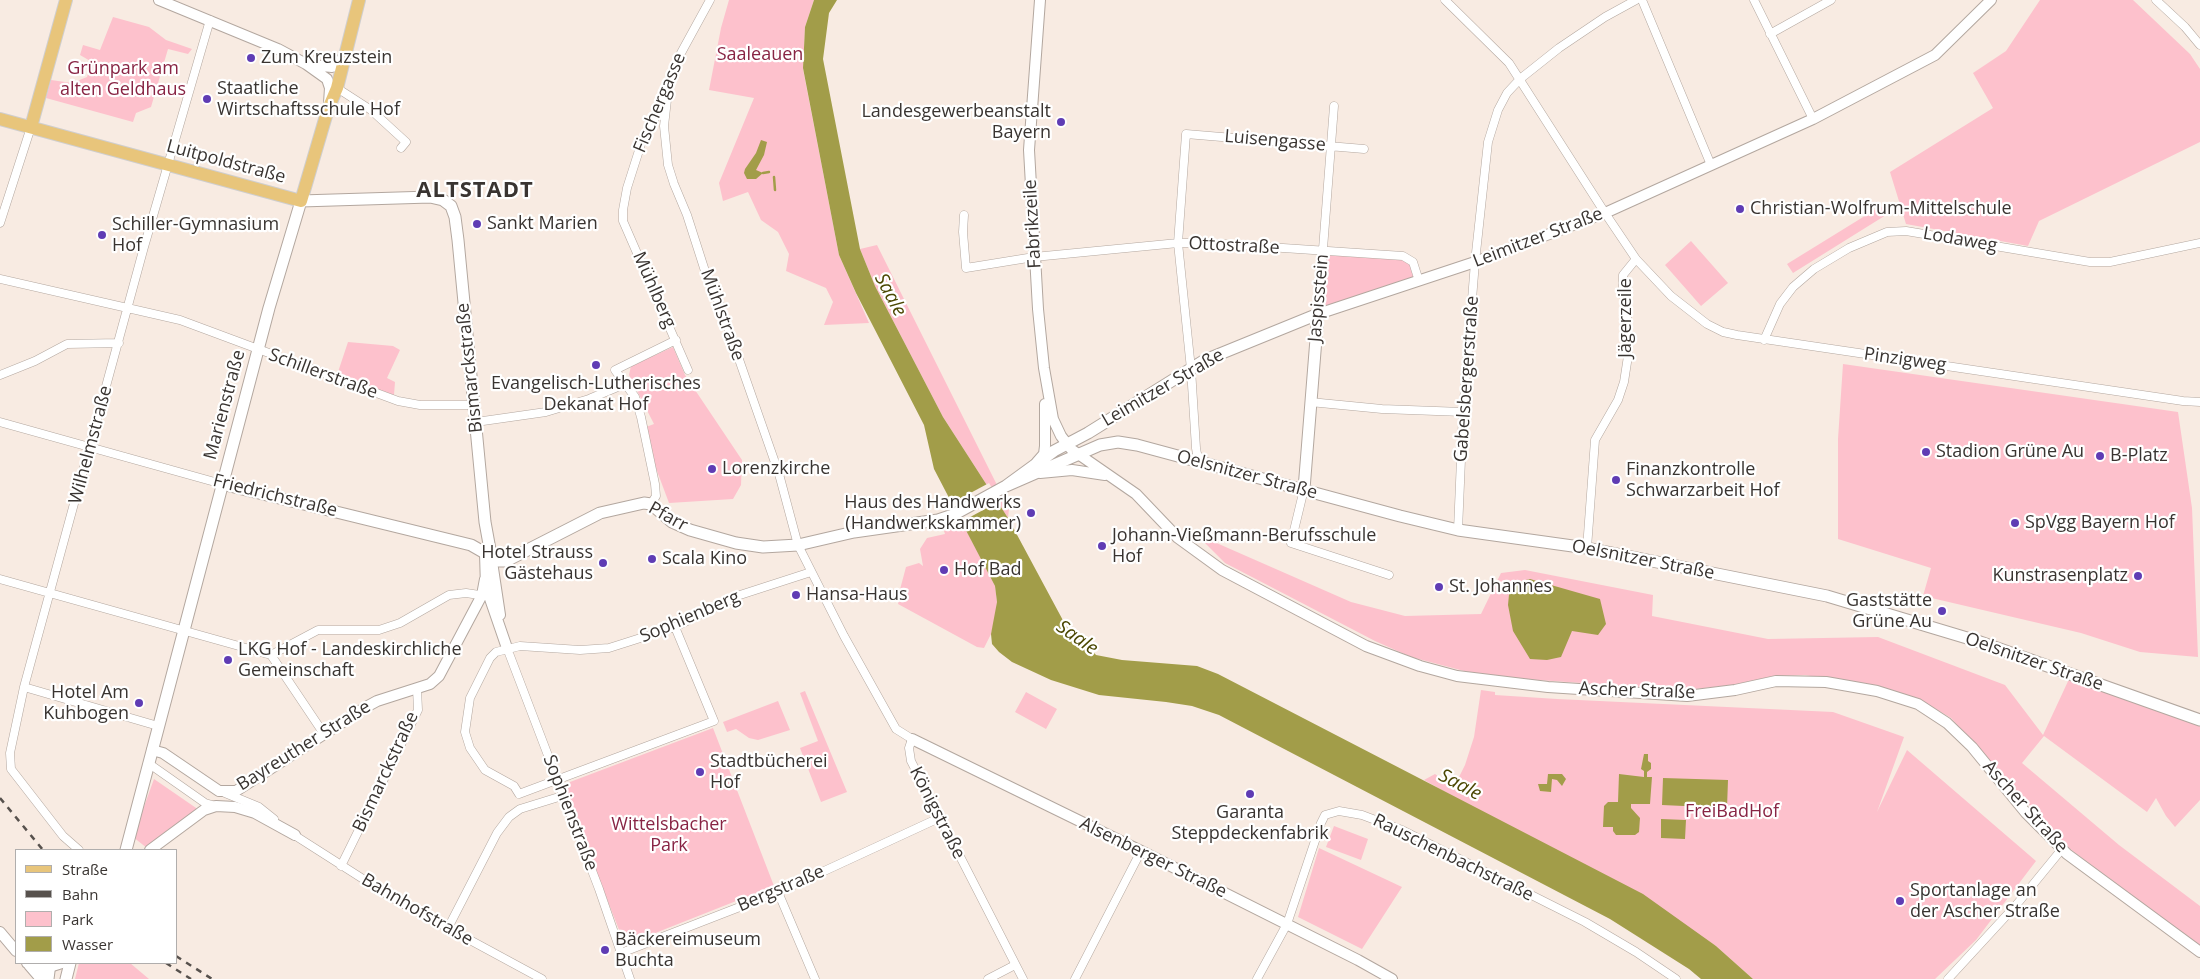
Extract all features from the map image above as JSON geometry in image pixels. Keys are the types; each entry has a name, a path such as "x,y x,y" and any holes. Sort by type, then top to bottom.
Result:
{"main road":[{"path":"31,126 66,0"},
{"name":"Marienstraße","path":"126,849 258,351 359,0"},
{"name":"Luitpoldstraße","path":"0,119 301,201 436,197 449,204"},
{"name":"Bismarckstraße","path":"449,204 455,217 458,240 485,522"},
{"name":"Leimitzer Straße","path":"1002,488 1067,444 1191,369 1224,351 1318,314"},
{"name":"Jaspisstein","path":"1304,490 1318,314"},
{"name":"Oelsnitzer Straße","path":"1002,488 1105,444 1126,443 1458,530 1587,548 1827,596 1899,616 2200,720"},
{"name":"Friedrichstraße","path":"222,484 471,545 488,554"},
{"name":"Pfarr","path":"506,562 543,541 600,513 641,503 651,504 672,522 717,538 763,547 798,545 854,532 926,523 953,515 1002,488"},
{"path":"461,543 479,540 483,534 485,522"},
{"name":"Sophienstraße","path":"485,522 488,554"},
{"name":"Pfarr","path":"488,554 517,551 543,541"},
{"path":"488,554 496,561 506,562"},
{"name":"Marienstraße","path":"122,849 133,821"},
{"path":"66,979 70,964"}],"street":[{"path":"158,0 278,49 306,64 325,76 333,87 371,110 406,142 401,148"},
{"name":"Fischergasse","path":"623,210 627,188 642,141 658,114 669,82 686,44 710,0"},
{"name":"Fabrikzeile","path":"1040,0 1028,150 1034,257 1044,368 1053,419 1056,428 1067,444 1078,454"},
{"name":"Jägerzeile","path":"1445,0 1509,63 1636,259 1623,275 1622,289 1627,316 1628,356 1624,382 1618,400 1595,440 1587,548"},
{"name":"Gabelsbergerstraße","path":"1458,530 1463,412 1475,262 1488,142 1498,110 1507,93 1520,79 1559,48 1605,17 1636,0"},
{"path":"1642,0 1711,165"},
{"path":"1754,0 1813,119"},
{"path":"1770,34 1832,0"},
{"name":"Leimitzer Straße","path":"1318,314 1475,262 1605,213 1813,119 1935,55 1991,0"},
{"path":"2156,0 2185,27 2200,45"},
{"name":"Wilhelmstraße","path":"78,849 63,836 11,769 10,753 24,687 168,164 210,20"},
{"path":"306,64 325,68 336,65 345,53"},
{"path":"333,87 336,65"},
{"name":"Mühlstraße","path":"669,82 664,126 668,165 705,271 720,305 779,474 798,545"},
{"name":"Jaspisstein","path":"1318,314 1334,106"},
{"path":"0,223 31,126"},
{"name":"Luisengasse","path":"1178,243 1186,134 1364,149"},
{"name":"Mühlberg","path":"623,210 623,221 688,370"},
{"name":"Ottostraße","path":"964,215 962,232 966,268 1034,257 1178,243 1208,243 1407,257 1415,265 1419,281"},
{"name":"Lodaweg","path":"1764,340 1780,304 1793,287 1814,270 1849,248 1887,232 1906,231 2090,262 2110,262 2200,243"},
{"path":"1178,243 1191,369 1196,448 1197,454 1204,463"},
{"name":"Pinzigweg","path":"1636,259 1671,296 1707,324 1723,332 1764,340 2200,402"},
{"name":"Schillerstraße","path":"0,279 180,320 258,351 410,404 474,405"},
{"path":"651,504 656,496 655,484 635,397 627,383 615,370 676,340"},
{"path":"0,375 36,361 68,344 119,343"},
{"path":"1036,464 1044,454 1045,446 1044,368"},
{"path":"476,422 546,412 589,399 627,383"},
{"path":"1310,402 1382,409 1463,412"},
{"name":"Friedrichstraße","path":"0,422 222,484"},
{"name":"Ascher Straße","path":"1078,454 1122,483 1146,504 1178,538 1222,570 1366,646 1420,666 1478,680 1687,696 1735,690 1776,681 1826,682 1877,691 1918,704 1947,723 1972,747 2026,813 2062,849 2200,952"},
{"name":"Ascher Straße","path":"1029,476 1062,470 1084,471 1102,474 1122,483"},
{"path":"1304,490 1291,543 1389,576"},
{"path":"798,545 844,636 896,729 912,739"},
{"name":"Sophienstraße","path":"488,554 490,580 499,606 507,648"},
{"name":"Pfarr","path":"490,580 498,568 506,562"},
{"name":"Sophienberg","path":"507,648 520,646 595,650 609,648 675,627 740,595 811,572"},
{"path":"0,579 271,654 324,734"},
{"name":"Bismarckstraße","path":"341,866 418,710 417,689 430,684 439,676 485,596 490,580"},
{"path":"271,654 318,630 384,629 400,623 449,595 485,596 496,600 499,606"},
{"name":"Sophienstraße","path":"485,596 507,648 557,780 630,979"},
{"path":"519,794 714,720 675,627"},
{"path":"507,648 496,652 490,658 470,698 465,732 470,748 485,770 514,786 519,794 520,809"},
{"path":"24,687 158,726"},
{"name":"Bayreuther Straße","path":"219,791 236,791 377,701 417,689"},
{"name":"Königstraße","path":"912,739 909,748 910,761 1023,979"},
{"name":"Alsenberger Straße","path":"912,739 1287,924 1392,979"},
{"path":"152,750 163,753 219,791"},
{"path":"148,764 205,803 216,806"},
{"name":"Bahnhofstraße","path":"219,791 259,807 294,835"},
{"path":"448,928 498,833 509,817 520,809 562,796"},
{"path":"151,849 204,810 216,806"},
{"name":"Bahnhofstraße","path":"216,806 235,807 255,813 294,835 396,900 542,979"},
{"name":"Rauschenbachstraße","path":"1287,924 1325,815 1346,811 1402,830 1585,922 1636,952 1676,979"},
{"name":"Bergstraße","path":"621,953 778,892 939,818"},
{"path":"1948,979 2017,904 2062,849"},
{"path":"1075,979 1141,852"},
{"path":"778,892 814,979"},
{"path":"1257,979 1287,924"},
{"path":"0,925 15,940"},
{"path":"0,932 15,950"},
{"path":"28,964 41,979"},
{"path":"29,964 38,968 48,968 55,979"},
{"path":"988,979 1015,965"}],"green space":[{"name":"Saaleauen","path":"729,0 814,0 805,27 803,69 839,255 869,323 824,325 833,302 826,288 786,271 789,254 778,232 761,220 748,192 723,201 719,183 754,98 709,90 721,28"},
{"path":"2040,0 2133,0 2190,54 2200,69 2200,142 2039,221 2028,246 1906,224 1890,172 1993,108 1973,73 2006,51"},
{"name":"Grünpark am alten Geldhaus","path":"113,17 149,27 166,40 192,49 188,54 168,49 151,107 136,113 133,122 46,98 51,80 72,83 87,77 92,62 80,55 83,45 100,50"},
{"path":"1881,206 1886,215 1793,273 1787,264"},
{"path":"1691,241 1728,283 1701,306 1665,265"},
{"path":"877,245 1009,509 1008,518 943,417 875,286 860,249"},
{"path":"1325,253 1398,256 1409,262 1418,280 1319,314"},
{"path":"348,342 393,346 400,350 387,378 395,382 394,395 337,375"},
{"path":"673,347 685,375 742,460 741,485 733,499 669,503 654,463 646,427 654,424 629,375 631,366"},
{"name":"SpVgg Bayern Hof","path":"1843,364 2178,412 2192,508 2198,657 2140,652 2081,633 1923,596 1931,568 1838,539 1838,439"},
{"name":"Hof Bad","path":"962,522 995,586 996,615 991,634 984,648 977,647 898,604 906,567 919,563 923,566 920,549 927,538 945,534 944,531"},
{"path":"1196,534 1351,602 1405,616 1481,614 1501,573 1525,570 1653,595 1652,616 1768,639 1878,637 2005,685 2043,735 2070,677 2112,695 2200,724 2200,800 2175,827 2156,798 2147,812 2044,736 2022,763 2119,845 2200,906 2200,946 2066,846 1951,718 1921,700 1875,687 1805,675 1774,676 1733,685 1685,690 1494,677 1464,671 1411,657 1375,641 1225,563"},
{"name":"FreiBadHof","path":"1481,690 1495,692 1495,695 1557,699 1833,712 1904,737 1877,812 1907,750 2036,861 1976,940 1935,979 1753,979 1716,946 1424,780 1435,774 1454,787 1465,765 1474,737"},
{"path":"805,691 847,792 821,802 800,748 818,741 800,693"},
{"path":"1026,692 1057,709 1046,729 1015,712"},
{"path":"778,701 790,730 758,740 749,738 736,729 727,732 723,722"},
{"name":"Wittelsbacher Park","path":"713,728 774,886 625,945 562,785"},
{"path":"154,779 199,810 147,848 133,837"},
{"path":"1334,826 1368,839 1361,860 1326,847"},
{"path":"1319,848 1402,887 1362,949 1298,917"},
{"path":"79,964 131,964 149,979 75,979"}],"water":[{"name":"Saale","path":"814,0 837,0 829,13 823,59 860,249 875,286 943,417 1008,518 1066,626 1073,634 1078,634 1096,655 1122,660 1197,666 1218,674 1643,894 1716,946 1753,979 1701,979 1689,969 1610,919 1219,715 1192,706 1099,695 1051,680 1012,662 999,652 992,644 991,634 997,602 995,586 934,469 924,425 856,293 839,255 803,68 805,27"},
{"path":"761,140 767,142 764,155 756,170 763,173 756,179 747,179 744,173 745,169 756,153"},
{"path":"1530,579 1600,599 1606,624 1598,635 1572,631 1561,657 1547,660 1530,659 1513,631 1508,605 1510,584"},
{"path":"1644,754 1648,754 1648,761 1651,763 1651,769 1647,772 1647,777 1652,777 1650,804 1631,804 1631,808 1640,818 1639,832 1635,835 1616,835 1613,827 1603,827 1604,806 1608,802 1618,802 1619,774 1644,777 1644,771 1641,769"},
{"path":"1548,774 1562,774 1566,779 1562,786 1557,780 1552,779 1551,792 1540,791 1538,784 1547,784"},
{"path":"1663,778 1728,780 1727,808 1662,805"},
{"path":"1661,819 1686,820 1685,839 1661,838"}],"pier":[{"path":"989,483 1000,501 959,523 950,504"}],"waterway":[{"path":"763,173 769,172"},
{"path":"774,177 775,190"}],"railway":[{"path":"0,798 42,849"},
{"path":"178,957 212,979"},
{"path":"168,964 191,979"}],"place":[{"name":"Zum Kreuzstein","path":"251,58"},
{"name":"Staatliche Wirtschaftsschule Hof","path":"207,99"},
{"name":"Landesgewerbeanstalt Bayern","path":"1061,122"},
{"name":"Christian-Wolfrum-Mittelschule","path":"1740,209"},
{"name":"Sankt Marien","path":"477,224"},
{"name":"Schiller-Gymnasium Hof","path":"102,235"},
{"name":"Evangelisch-Lutherisches Dekanat Hof","path":"596,365"},
{"name":"Stadion Grüne Au","path":"1926,452"},
{"name":"B-Platz","path":"2100,456"},
{"name":"Lorenzkirche","path":"712,469"},
{"name":"Finanzkontrolle Schwarzarbeit Hof","path":"1616,480"},
{"name":"Haus des Handwerks (Handwerkskammer)","path":"1031,513"},
{"name":"SpVgg Bayern Hof","path":"2015,523"},
{"name":"Johann-Vießmann-Berufsschule Hof","path":"1102,546"},
{"name":"Scala Kino","path":"652,559"},
{"name":"Hotel Strauss Gästehaus","path":"603,563"},
{"name":"Hof Bad","path":"944,570"},
{"name":"Kunstrasenplatz","path":"2138,576"},
{"name":"St. Johannes","path":"1439,587"},
{"name":"Hansa-Haus","path":"796,595"},
{"name":"Gaststätte Grüne Au","path":"1942,611"},
{"name":"LKG Hof - Landeskirchliche Gemeinschaft","path":"228,660"},
{"name":"Hotel Am Kuhbogen","path":"139,703"},
{"name":"Stadtbücherei Hof","path":"700,772"},
{"name":"Garanta Steppdeckenfabrik","path":"1250,794"},
{"name":"Sportanlage an der Ascher Straße","path":"1900,901"},
{"name":"Bäckereimuseum Buchta","path":"605,950"}],"district":[{"name":"ALTSTADT","path":"475,191"}]}
